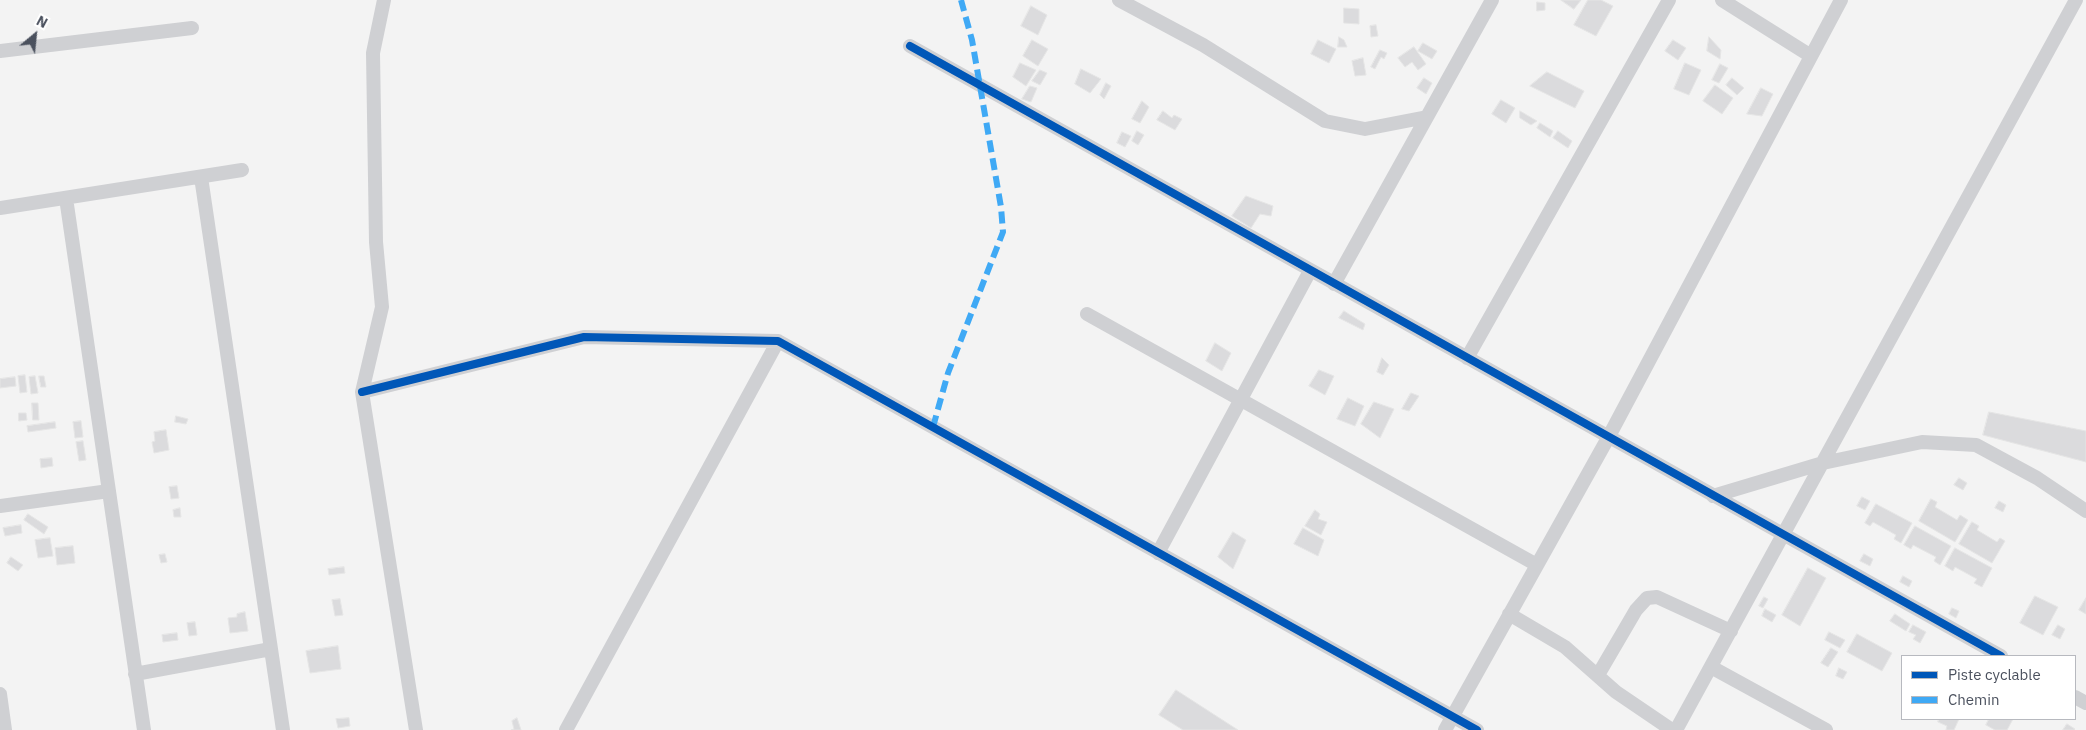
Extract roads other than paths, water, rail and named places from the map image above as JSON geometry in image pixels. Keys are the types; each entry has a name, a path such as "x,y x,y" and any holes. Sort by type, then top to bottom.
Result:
{"street":[{"path":"384,0 373,53 376,242 382,307 362,392 416,730"},
{"path":"1119,0 1203,45 1325,122 1365,128 1427,117"},
{"path":"1334,284 1492,0"},
{"path":"1467,358 1669,0"},
{"path":"1722,0 1811,56"},
{"path":"1445,730 1608,438 1841,0"},
{"path":"1676,730 2076,0"},
{"path":"0,51 192,28"},
{"path":"910,46 1608,438 1999,655"},
{"path":"0,208 242,170"},
{"path":"201,176 283,730"},
{"path":"66,198 144,730"},
{"path":"1158,553 1310,271"},
{"path":"1087,314 1537,566"},
{"path":"362,392 584,337 778,341 1477,730"},
{"path":"566,730 778,341"},
{"path":"1713,496 1823,463 1922,442 1976,445 2037,478 2086,511"},
{"path":"0,506 109,491"},
{"path":"1598,675 1636,610 1647,598 1657,597 1730,631"},
{"path":"1509,614 1564,647 1616,692 1672,730"},
{"path":"136,674 271,649"},
{"path":"1711,667 1826,730"},
{"path":"0,694 5,730"}]}
